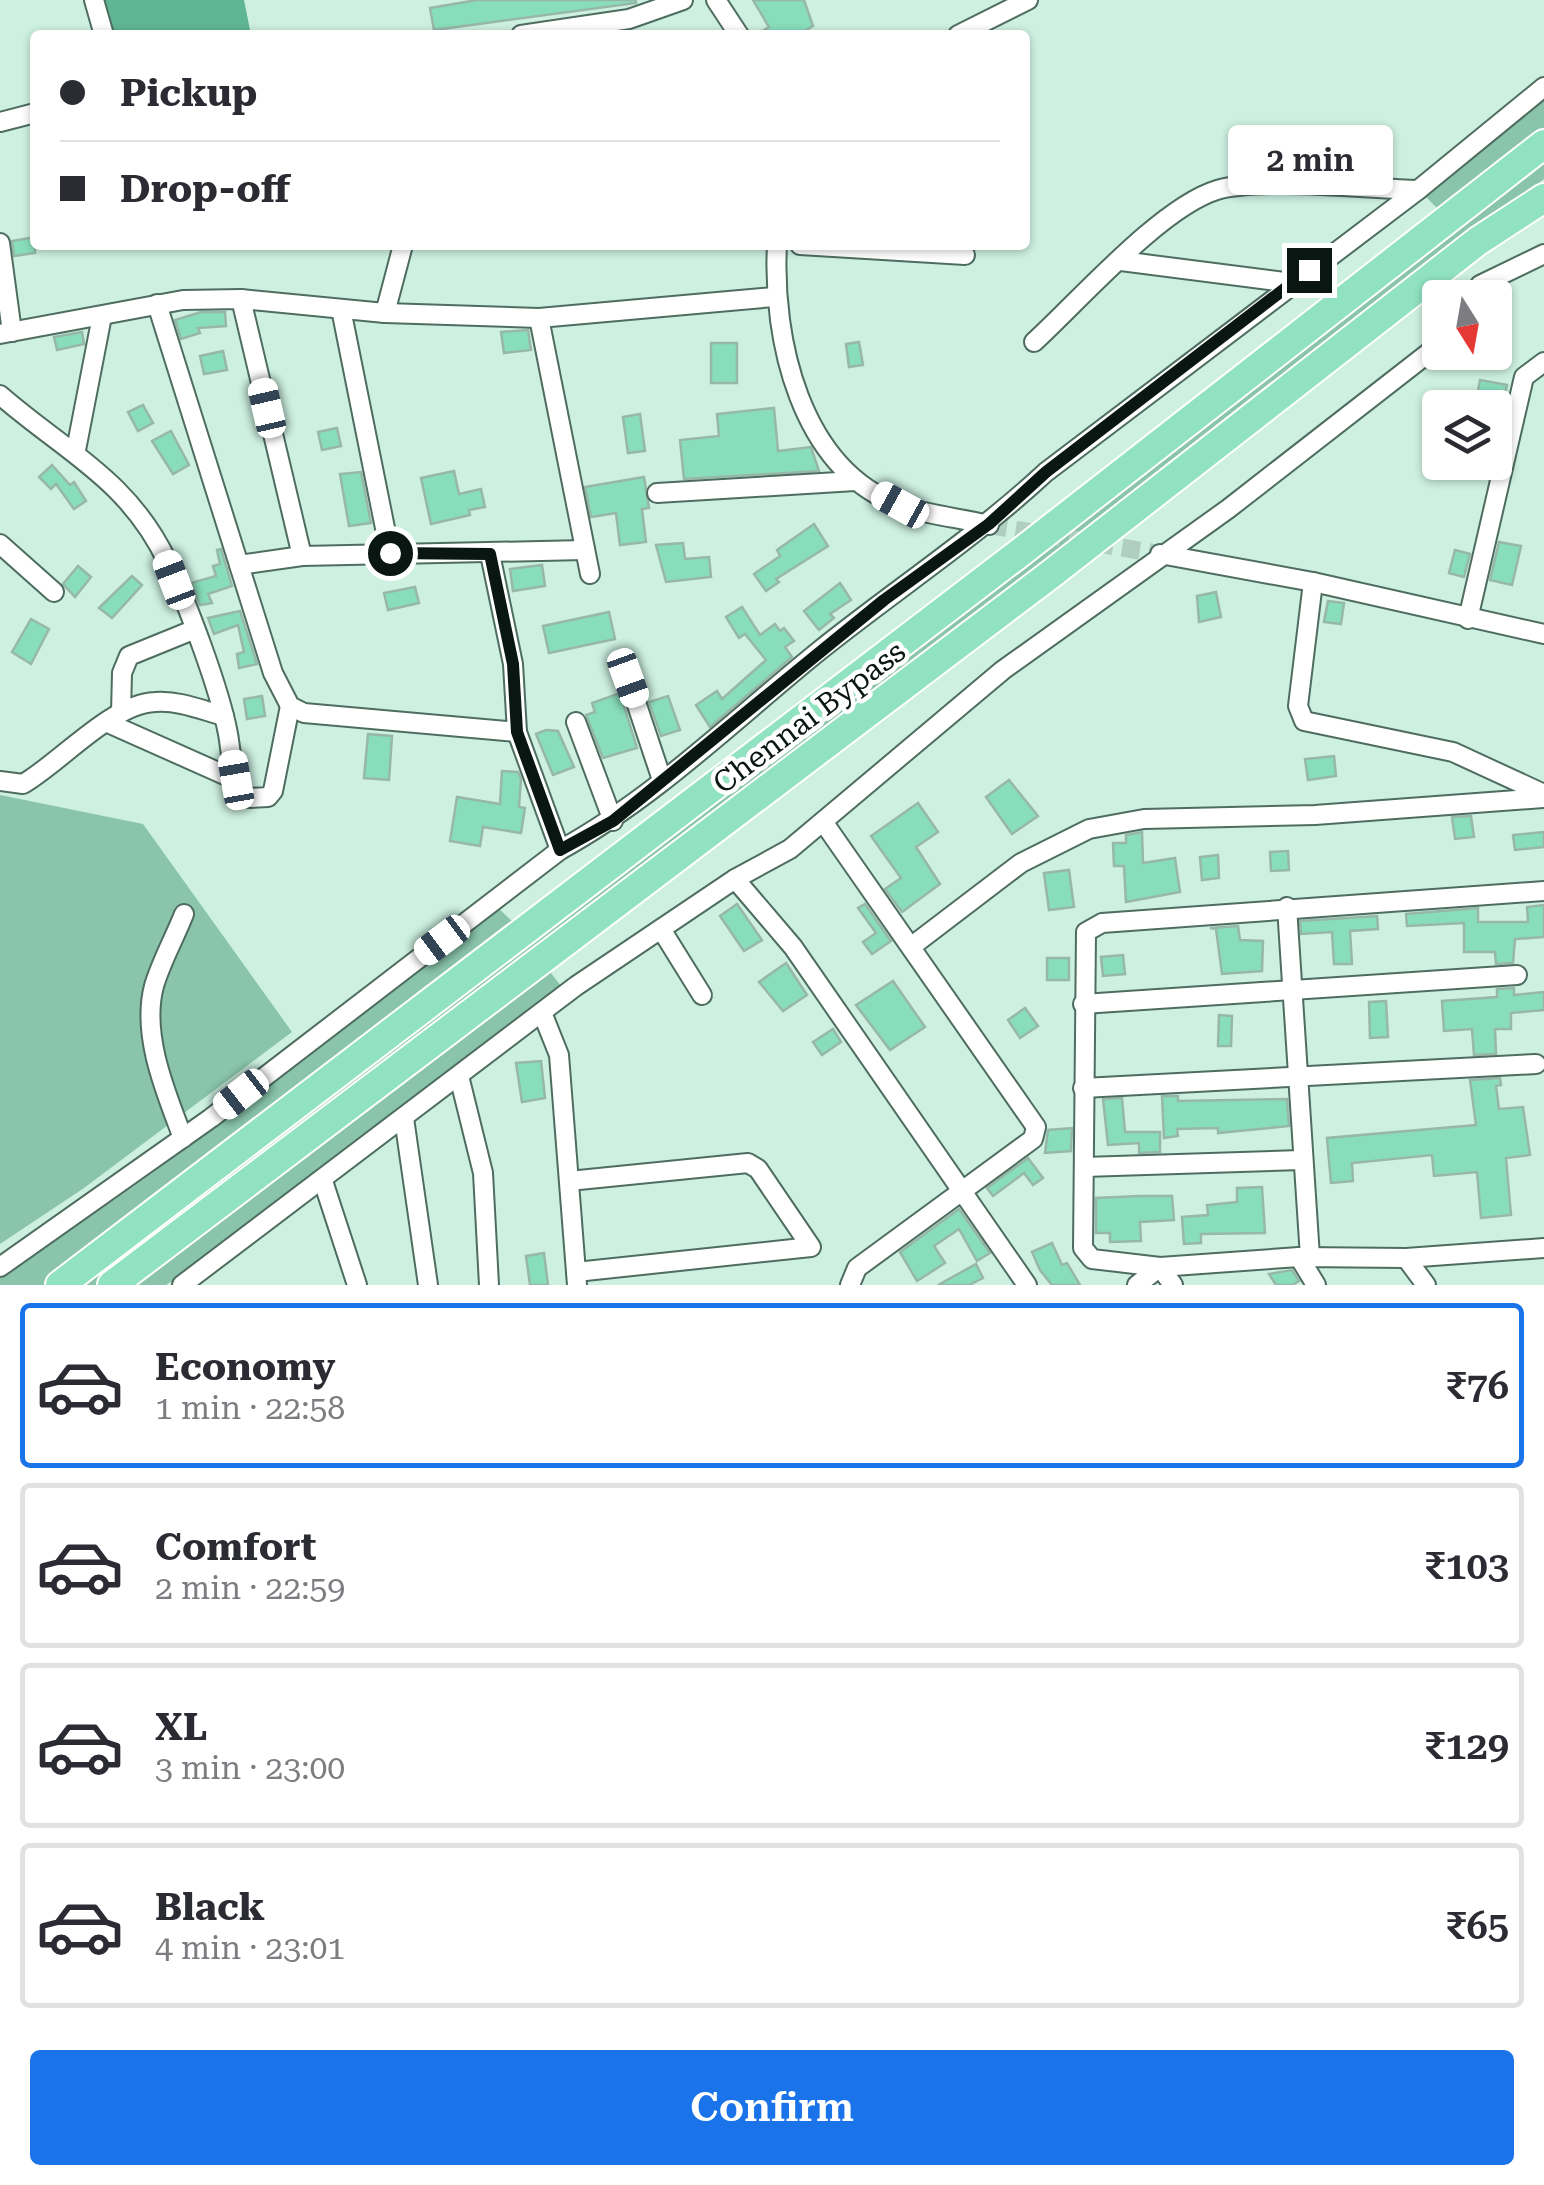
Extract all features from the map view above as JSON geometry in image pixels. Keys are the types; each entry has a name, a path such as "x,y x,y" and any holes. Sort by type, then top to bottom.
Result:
{"highway":[{"name":"Chennai Bypass","path":"60,1285 1017,554 1544,144"},
{"name":"Chennai Bypass","path":"112,1285 1051,574 1478,241 1544,198"}],"street":[{"path":"94,0 103,30"},
{"path":"557,30 628,20 683,0"},
{"path":"716,0 736,30"},
{"path":"968,30 1028,0"},
{"path":"0,1267 182,1138 560,850 613,821 884,600 989,524 1046,472 1418,190 1544,87"},
{"path":"0,122 30,114"},
{"path":"1034,342 1164,221 1218,189 1249,186 1418,190"},
{"path":"0,243 6,333 157,304 242,300 385,313 539,318 774,297"},
{"path":"385,313 402,250"},
{"path":"777,250 774,297 804,407 815,431 854,481 900,505 989,524"},
{"path":"882,250 965,255"},
{"path":"1490,280 1544,254"},
{"path":"1120,262 1292,283"},
{"path":"242,300 302,556"},
{"path":"157,304 273,673 290,706 304,714 517,732"},
{"path":"341,309 390,553"},
{"path":"76,450 102,316"},
{"path":"539,318 590,574"},
{"path":"182,1285 576,986 736,878 790,849 1003,670 1228,509 1422,358"},
{"path":"1468,618 1524,377 1544,362"},
{"path":"0,395 76,450 117,487 145,523 167,561 224,716 236,780 249,798 268,797 274,791 290,706"},
{"path":"657,493 854,481"},
{"path":"0,544 54,592"},
{"path":"239,565 302,556 585,550"},
{"path":"490,554 513,664 517,732 560,850"},
{"path":"1160,554 1314,582 1544,634"},
{"path":"1314,582 1298,706 1304,721 1453,752 1544,796"},
{"path":"114,718 129,656 192,630"},
{"path":"628,678 662,780"},
{"path":"0,781 23,784 114,718 157,701 224,716"},
{"path":"114,718 236,780"},
{"path":"576,722 613,821"},
{"path":"912,946 1021,863 1089,829 1144,820 1315,815 1544,796"},
{"path":"824,823 1036,1128 1032,1139 856,1268 850,1285"},
{"path":"736,878 792,947 1027,1285"},
{"path":"1544,891 1287,907 1091,928 1083,940 1086,1254 1109,1263 1160,1267 1305,1257 1406,1258 1544,1248"},
{"path":"1287,907 1305,1257 1316,1285"},
{"path":"182,1138 164,1086 151,1010 154,986 184,914"},
{"path":"661,929 702,996"},
{"path":"1083,1004 1516,975"},
{"path":"542,1014 560,1055 569,1181 576,1278 812,1247 758,1169 748,1163 569,1181"},
{"path":"1083,1088 1536,1064"},
{"path":"459,1076 483,1173 489,1285"},
{"path":"404,1118 428,1285"},
{"path":"1084,1167 1301,1160"},
{"path":"323,1181 357,1285"},
{"path":"1406,1258 1426,1285"},
{"path":"1137,1285 1160,1267"},
{"path":"1160,1267 1172,1285"}],"green space":[{"path":"105,0 244,0 250,30 112,30"},
{"path":"1544,98 1544,132 1439,210 1425,196"},
{"path":"1544,159 1544,179 100,1285 70,1285"},
{"path":"0,795 143,824 292,1032 84,1188 0,1244"},
{"path":"498,908 516,925 54,1279 44,1285 0,1285 0,1276 129,1190"},
{"path":"547,968 561,986 215,1253 166,1285 127,1285"}],"building":[{"path":"477,0 636,3 434,30 430,8"},
{"path":"753,0 804,0 813,26 806,30 764,30 769,27"},
{"path":"30,238 30,250 35,253 14,256 12,241"},
{"path":"201,312 225,312 226,326 198,328 200,333 181,339 175,320"},
{"path":"528,330 531,350 504,353 501,332"},
{"path":"82,332 84,344 57,350 54,337"},
{"path":"859,342 863,365 849,367 846,344"},
{"path":"711,343 737,343 737,383 711,383"},
{"path":"223,351 227,370 204,374 200,356"},
{"path":"1480,380 1507,385 1506,390 1478,390"},
{"path":"143,405 153,423 138,431 128,412"},
{"path":"774,408 778,451 811,447 819,471 684,479 680,440 719,436 717,414"},
{"path":"640,414 645,451 628,453 623,417"},
{"path":"337,428 341,446 322,450 318,432"},
{"path":"171,431 189,465 173,474 152,441"},
{"path":"52,465 70,485 74,482 86,501 74,509 56,484 51,489 39,477"},
{"path":"454,471 459,494 481,489 485,507 469,510 470,515 431,524 421,478"},
{"path":"361,472 371,523 349,526 340,474"},
{"path":"644,477 649,508 642,509 646,542 620,545 616,513 591,517 585,487"},
{"path":"814,524 828,546 776,579 779,582 766,591 754,574 780,556 777,550"},
{"path":"1499,542 1521,546 1512,585 1490,580"},
{"path":"683,543 685,559 709,557 711,577 666,582 656,545"},
{"path":"221,549 232,586 208,594 212,603 200,605 191,583 216,576 213,566 220,564 217,550"},
{"path":"1455,550 1470,554 1464,577 1449,573"},
{"path":"542,565 545,586 513,591 510,569"},
{"path":"78,566 91,577 75,597 63,584"},
{"path":"132,576 142,585 112,618 99,608"},
{"path":"840,583 851,600 830,614 834,618 819,630 804,611"},
{"path":"415,587 419,603 388,610 384,593"},
{"path":"1216,592 1221,617 1199,622 1197,596"},
{"path":"1328,601 1344,603 1341,624 1324,622"},
{"path":"742,607 760,635 775,624 780,631 784,628 794,641 785,647 792,657 710,727 696,705 717,691 722,699 766,660 745,634 739,638 726,617"},
{"path":"240,611 257,664 239,668 237,654 244,652 238,625 214,634 208,618"},
{"path":"609,612 615,639 549,653 543,626"},
{"path":"31,619 49,629 31,664 12,652"},
{"path":"620,693 637,748 603,758 586,715 595,712 592,703"},
{"path":"262,696 265,716 247,719 244,699"},
{"path":"668,696 680,730 661,736 649,702"},
{"path":"558,731 574,767 553,775 536,734"},
{"path":"368,734 392,736 389,780 364,778"},
{"path":"1334,756 1336,776 1308,780 1305,759"},
{"path":"502,771 518,772 521,779 519,807 525,808 521,833 483,827 480,846 450,841 457,797 500,804"},
{"path":"1009,780 1038,816 1012,834 986,797"},
{"path":"918,803 938,832 916,847 940,884 902,912 885,889 901,878 871,836"},
{"path":"1471,816 1474,837 1455,839 1452,817"},
{"path":"1142,832 1143,863 1175,858 1180,892 1126,902 1124,866 1114,866 1113,843 1126,843 1126,835"},
{"path":"1544,832 1544,847 1515,850 1513,835"},
{"path":"1288,851 1289,870 1271,871 1270,852"},
{"path":"1218,855 1219,878 1202,880 1200,857"},
{"path":"1069,870 1074,907 1049,910 1044,873"},
{"path":"737,904 762,940 744,951 720,916"},
{"path":"865,904 891,941 872,954 863,942 876,933 858,908"},
{"path":"1544,905 1544,937 1515,939 1513,963 1496,964 1495,952 1464,952 1464,923 1407,926 1406,914 1478,908 1478,922 1528,922 1527,907"},
{"path":"1377,916 1378,929 1350,931 1352,964 1334,964 1332,932 1301,934 1300,921"},
{"path":"1238,926 1240,940 1263,941 1262,971 1222,974 1216,929 1210,928"},
{"path":"1123,955 1125,974 1103,976 1101,957"},
{"path":"1047,958 1069,958 1069,980 1047,980"},
{"path":"786,963 807,995 783,1011 759,982"},
{"path":"893,981 925,1027 890,1050 856,1005"},
{"path":"1514,988 1514,995 1544,992 1544,1010 1511,1013 1511,1029 1495,1029 1496,1054 1474,1055 1472,1029 1444,1031 1442,1001 1497,997 1497,989"},
{"path":"1386,1001 1388,1037 1370,1038 1369,1002"},
{"path":"1025,1008 1038,1026 1020,1038 1008,1020"},
{"path":"1219,1015 1232,1016 1231,1046 1218,1046"},
{"path":"833,1029 841,1042 822,1055 813,1042"},
{"path":"541,1061 545,1098 522,1102 516,1063"},
{"path":"1500,1078 1501,1085 1496,1086 1499,1109 1523,1107 1530,1155 1506,1158 1511,1215 1481,1218 1477,1172 1434,1176 1432,1155 1352,1163 1353,1181 1331,1183 1327,1138 1476,1125 1470,1080"},
{"path":"1162,1096 1178,1096 1178,1101 1287,1099 1289,1126 1218,1133 1218,1128 1177,1129 1178,1136 1164,1138"},
{"path":"1122,1098 1125,1132 1160,1132 1160,1152 1139,1153 1139,1143 1108,1145 1103,1099"},
{"path":"1072,1128 1071,1151 1045,1153 1048,1130"},
{"path":"1028,1158 1043,1178 1033,1185 1024,1173 993,1196 987,1188"},
{"path":"1262,1187 1265,1233 1201,1234 1201,1243 1184,1244 1182,1217 1208,1215 1207,1205 1237,1202 1237,1188"},
{"path":"1172,1196 1174,1220 1140,1222 1141,1241 1110,1242 1110,1233 1096,1233 1096,1198"},
{"path":"959,1209 990,1253 977,1261 959,1229 934,1246 945,1263 917,1281 900,1252"},
{"path":"1052,1243 1062,1265 1067,1263 1080,1285 1052,1285 1040,1270 1032,1252"},
{"path":"544,1253 548,1285 530,1285 526,1256"},
{"path":"976,1264 983,1278 969,1285 938,1285"},
{"path":"1292,1270 1299,1281 1292,1285 1276,1285 1269,1274"}],"tunnel":[{"path":"989,525 1160,554"}],"route":[{"path":"390,553 490,554 513,664 517,732 560,850 613,821 884,600 989,524 1046,472 1309,270"}]}
